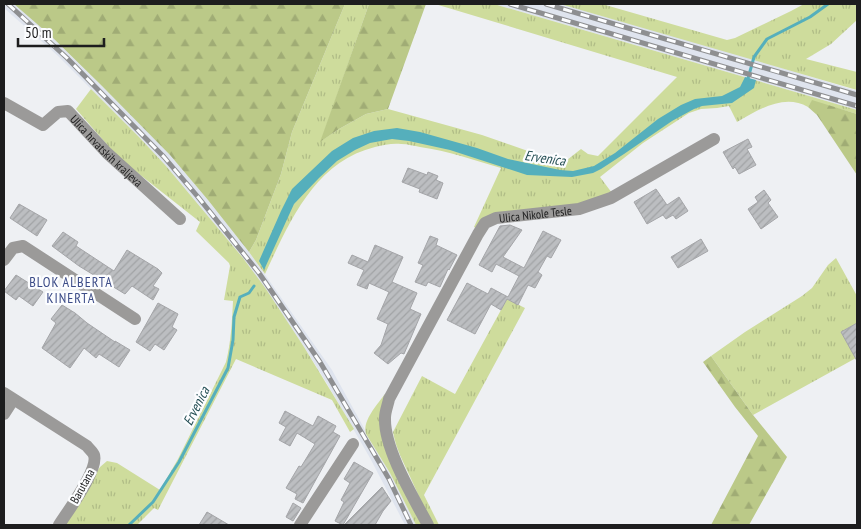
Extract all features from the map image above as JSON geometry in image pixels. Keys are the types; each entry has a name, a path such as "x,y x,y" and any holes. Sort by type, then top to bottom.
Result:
{"street":[{"name":"Ulica hrvatskih kraljeva","path":"4,103 43,125 58,112 68,111 108,153 180,219"},
{"name":"Ulica Nikole Tesle","path":"428,525 392,452 384,417 389,399 485,223 496,218 579,209 611,198 714,139"},
{"path":"4,260 13,248 23,246 135,319"},
{"path":"4,414 8,397"},
{"name":"Barutana","path":"8,397 87,446 94,454 95,459 88,480 59,525"},
{"path":"300,525 353,444"}],"shaded area":[{"path":"4,4 14,4 17,6 52,37 170,155 208,200 249,252 332,370 366,434 390,473 416,525 405,525 370,458 326,382 243,258 166,166 139,137 57,55 4,8"},
{"path":"494,4 560,4 730,52 857,91 857,110"}],"green space":[{"path":"14,4 345,4 292,132 281,174 256,240 249,252 170,155 52,37"},
{"path":"345,4 369,4 321,141 366,114 388,109 482,135 545,157 567,160 581,149 588,154 598,156 677,77 435,4 494,4 857,110 857,114 812,101 808,107 799,103 781,102 762,108 737,122 729,106 701,109 689,113 643,143 600,177 612,193 582,205 476,228 474,227 501,168 451,153 409,145 391,144 375,147 354,155 335,166 320,180 294,215 265,274 249,252 256,240 281,174 292,132"},
{"path":"369,4 426,4 388,109 366,114 320,142"},
{"path":"560,4 602,4 727,40 735,38 804,4 857,4 857,20 831,44 806,59 857,72 857,90"},
{"path":"91,89 166,166 243,258 304,347 354,429 350,432 332,400 236,359 158,510 154,508 137,525 63,525 100,467 107,461 117,463 160,490 178,459 226,362 232,324 233,301 224,300 230,266 196,231 200,222 125,163 76,109"},
{"path":"812,100 857,114 857,175 817,115 808,107"},
{"path":"836,258 857,296 857,323 841,332 856,358 753,415 711,356 802,296 812,288 828,265"},
{"path":"507,299 525,308 424,495 439,525 432,525 401,457 393,432 422,376 455,394"},
{"path":"711,356 753,415 787,457 749,525 711,525 758,436 703,362"},
{"path":"385,394 382,410 424,525 416,525 390,473 366,434 365,429 368,419"}],"water":[{"path":"745,77 756,80 754,88 732,103 702,106 694,109 672,121 601,169 593,173 572,177 527,175 450,150 409,141 392,139 370,143 337,161 294,204 264,270 259,261 292,189 332,151 353,138 374,131 397,128 420,132 508,159 573,171 594,166 615,153 658,119 681,105 695,99 722,96 740,87"}],"building":[{"path":"748,139 752,147 747,149 756,165 739,174 735,167 733,169 723,152"},
{"path":"408,168 427,175 428,172 438,176 436,180 443,183 437,199 419,192 420,189 402,182"},
{"path":"656,189 667,205 679,197 688,211 676,219 673,215 666,219 663,215 647,224 634,202"},
{"path":"764,190 771,200 768,203 778,217 761,229 748,209 758,202 755,197"},
{"path":"19,204 47,220 37,236 10,218"},
{"path":"510,225 522,230 503,257 524,268 543,231 561,240 551,258 547,256 538,272 542,275 535,288 528,285 518,305 507,299 501,310 491,304 475,334 447,320 467,283 488,294 491,288 508,297 519,276 496,264 492,272 479,265 500,226"},
{"path":"63,232 78,242 76,246 114,271 127,250 158,269 162,273 153,286 159,289 153,300 132,286 125,294 79,266 52,246"},
{"path":"430,236 438,239 436,245 457,255 440,287 428,282 426,286 415,282 423,265 418,263"},
{"path":"701,239 708,251 678,268 671,257"},
{"path":"375,245 403,257 392,282 417,293 410,309 421,314 404,354 401,353 388,364 374,353 381,345 388,324 377,319 389,292 369,283 367,289 357,285 364,270 348,263 352,255 368,262"},
{"path":"16,275 43,292 33,306 19,296 16,300 4,291"},
{"path":"158,303 178,314 172,327 177,330 164,350 155,344 150,351 136,342"},
{"path":"62,305 115,342 130,350 119,367 99,354 96,358 84,348 70,368 42,348 56,323 51,319"},
{"path":"857,323 857,361 841,332"},
{"path":"285,411 313,426 318,416 336,426 333,432 340,436 303,503 295,499 297,494 286,488 315,444 297,433 290,446 279,440 286,427 279,423"},
{"path":"354,462 373,473 343,525 335,521 344,502 341,500 350,483 344,479"},
{"path":"382,487 391,501 375,525 344,525"},
{"path":"293,503 301,508 293,521 286,517"},
{"path":"207,512 229,525 199,525"}],"waterway":[{"name":"Ervenica","path":"747,82 754,57 767,39 810,17 828,4"},
{"name":"Ervenica","path":"129,525 153,502 179,462 228,368 233,340 234,317 240,297 249,293 254,286"}],"railway":[{"path":"8,4 67,58 164,157 259,273 320,362 389,479 411,525"},
{"path":"510,4 857,106"},
{"path":"546,4 857,95"}],"district":[{"name":"BLOK ALBERTA KINERTA","path":"71,290"}]}
